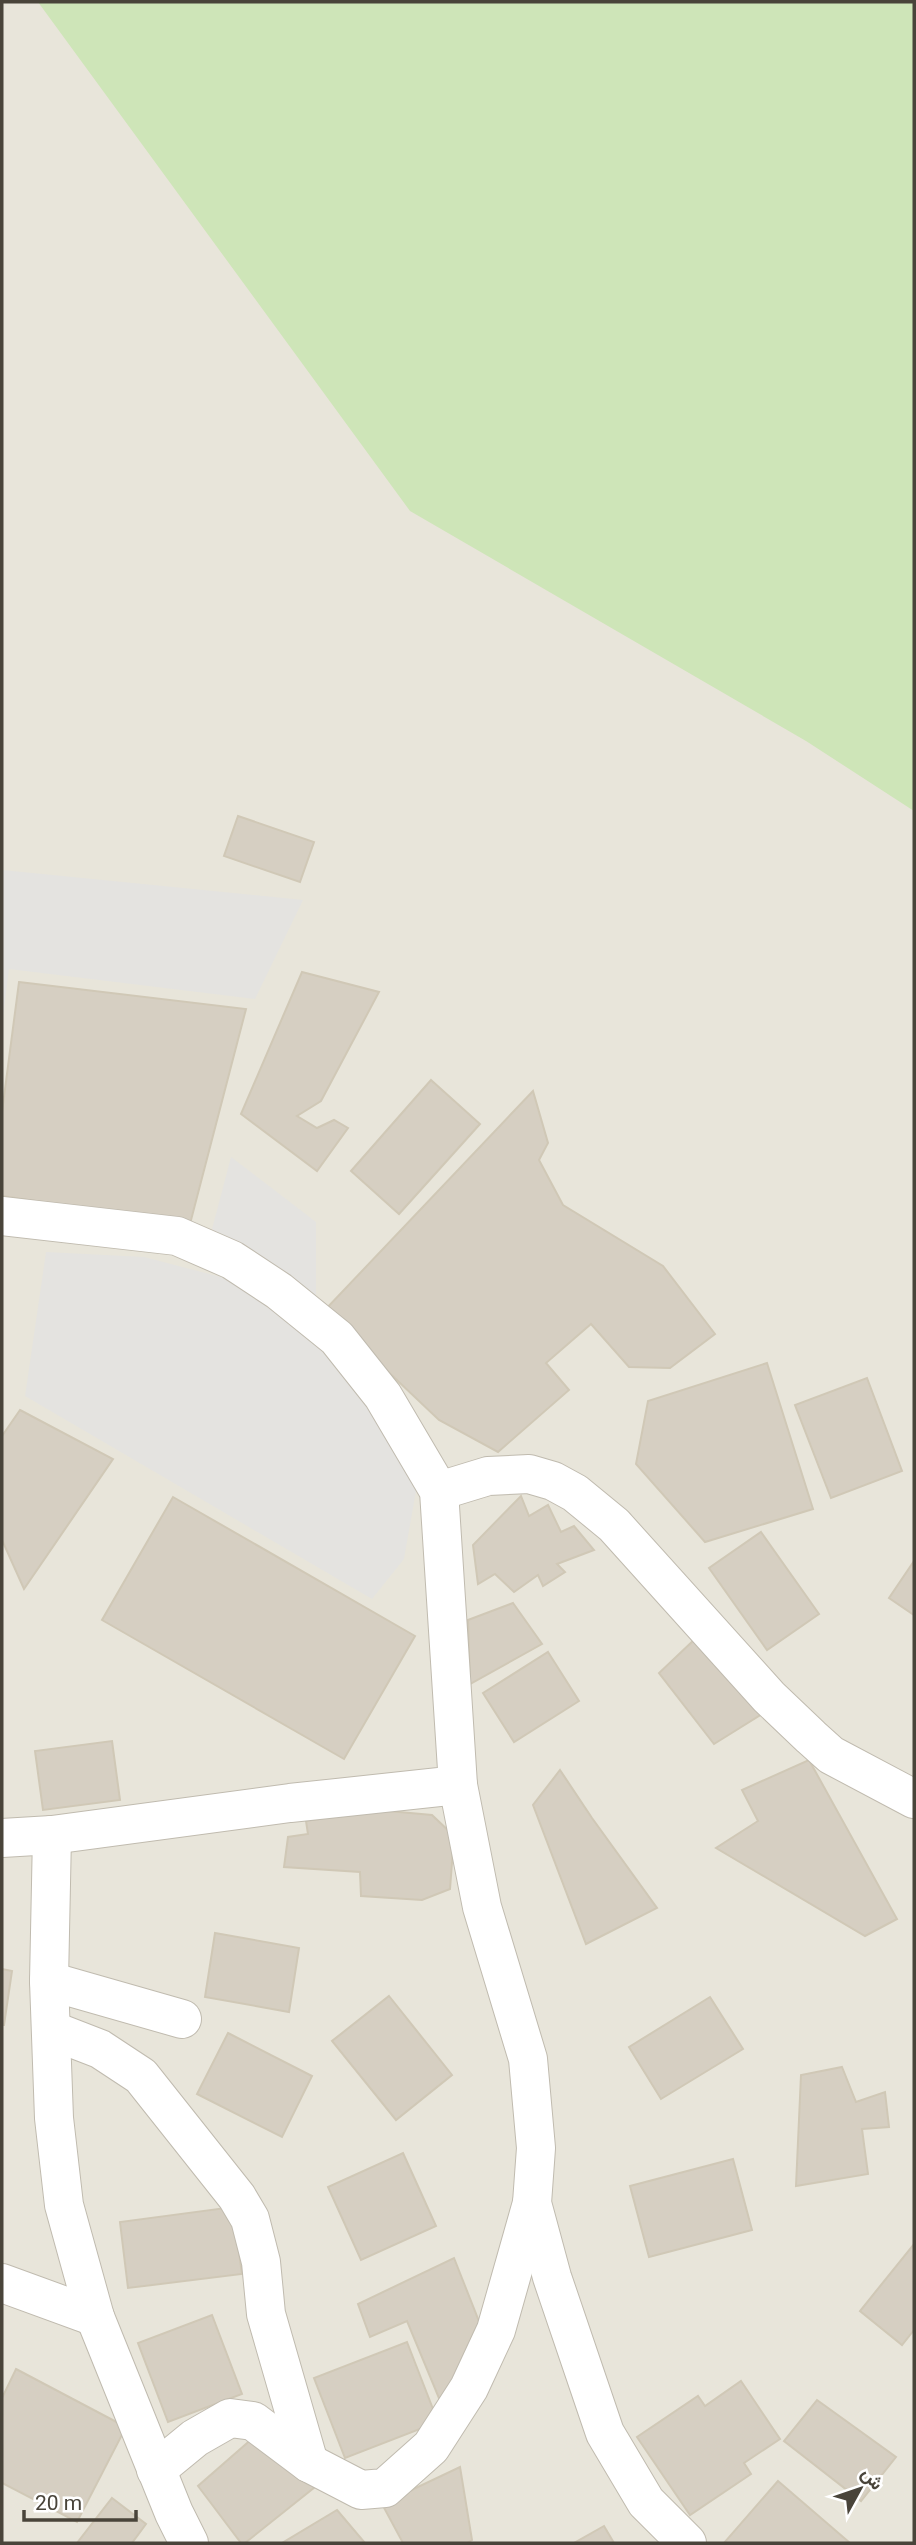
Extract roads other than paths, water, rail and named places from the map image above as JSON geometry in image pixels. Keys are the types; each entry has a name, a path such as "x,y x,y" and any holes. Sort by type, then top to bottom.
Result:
{"street":[{"path":"2,1216 177,1236 232,1260 279,1291 337,1338 383,1396 439,1491 458,1785 482,1907 528,2059 536,2148 532,2203 496,2330 469,2388 431,2447 385,2488 361,2490 309,2463 253,2421 230,2418 195,2438 156,2470"},
{"path":"439,1491 488,1476 529,1474 553,1481 575,1493 614,1525 769,1697 831,1755 914,1799"},
{"path":"2,1838 52,1835 290,1803 458,1785"},
{"path":"52,1835 49,1981 54,2118 64,2205 95,2317 156,2470 189,2543"},
{"path":"49,1981 182,2019"},
{"path":"51,2030 100,2049 141,2076 237,2197 250,2219 261,2262 267,2314 309,2463"},
{"path":"532,2203 552,2277 605,2433 646,2502 687,2543"},
{"path":"2,2283 95,2317"}]}
